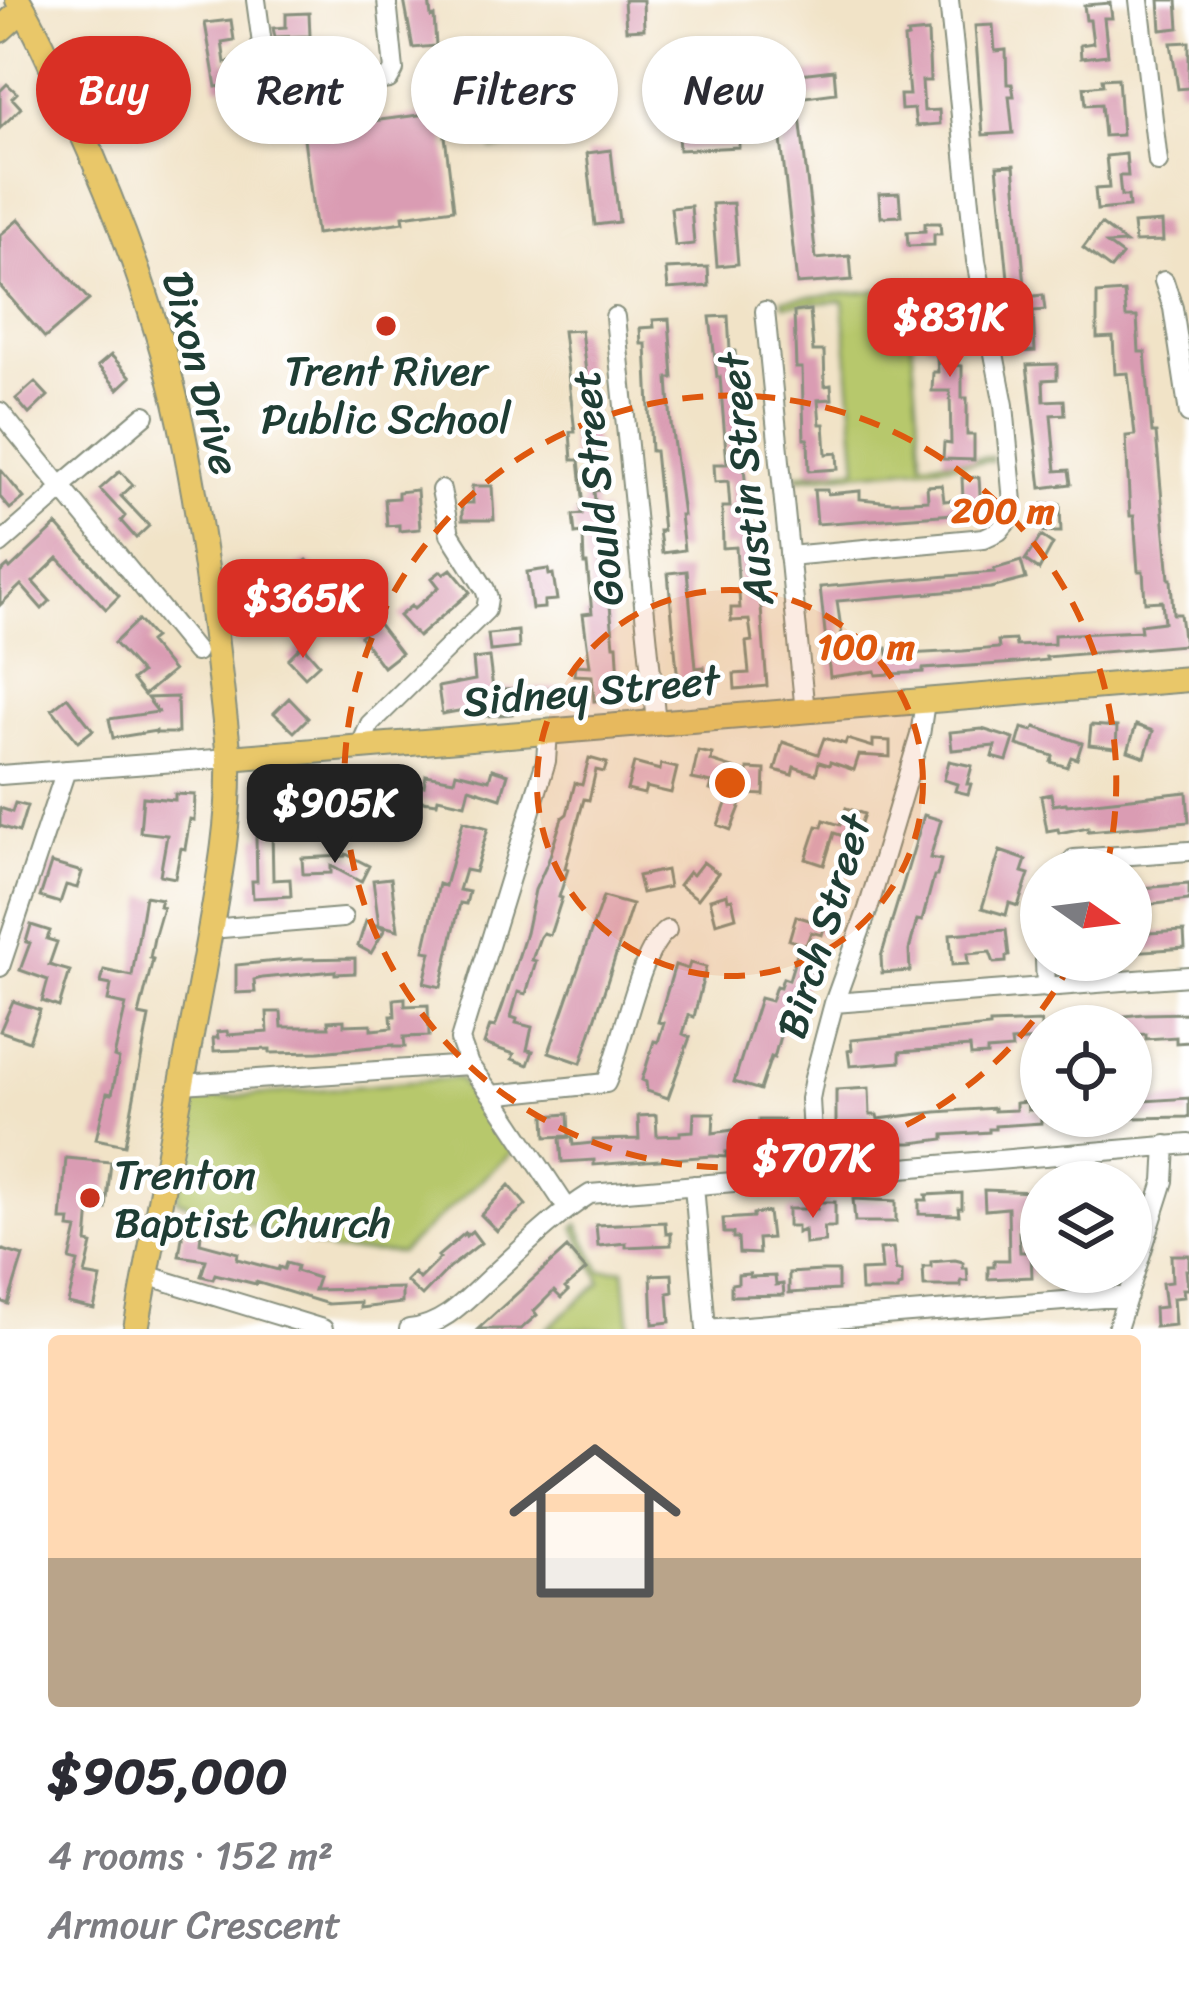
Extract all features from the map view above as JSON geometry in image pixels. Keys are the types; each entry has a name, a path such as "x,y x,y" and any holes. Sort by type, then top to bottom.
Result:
{"main road":[{"path":"0,30 26,3"},
{"name":"Dixon Drive","path":"26,3 109,195 143,288 175,399 200,539 229,758 225,833 210,929 136,1329"},
{"name":"Sidney Street","path":"229,758 1189,679"}],"street":[{"path":"256,0 269,94 389,79 394,70 387,0"},
{"path":"789,556 984,538 1009,519 1013,502 1004,405 976,261 950,0"},
{"path":"1139,0 1158,162"},
{"path":"1163,281 1173,308 1189,414"},
{"name":"Austin Street","path":"765,311 805,712"},
{"name":"Gould Street","path":"615,317 656,723"},
{"path":"0,412 196,652"},
{"path":"0,544 54,497 61,485 146,415"},
{"path":"360,748 370,724 486,610 485,589 450,534 441,490"},
{"name":"Birch Street","path":"814,1173 810,1099 834,1003 920,735 925,702"},
{"path":"548,732 546,761 460,1040 469,1065 567,1208"},
{"name":"Sidney Street","path":"0,776 229,758"},
{"path":"0,967 66,770"},
{"path":"1152,853 1189,850"},
{"path":"210,929 343,918"},
{"path":"492,1095 605,1083 651,947 667,931"},
{"path":"834,1003 1189,976"},
{"path":"1046,981 1046,988"},
{"path":"182,1084 469,1065"},
{"path":"409,1329 431,1324 455,1310 567,1208 590,1194 1189,1144"},
{"path":"1117,1329 1164,1180 1166,1145"},
{"path":"694,1185 706,1329 1128,1296"},
{"path":"146,1275 323,1329"}],"green space":[{"path":"492,144 531,144 493,149"},
{"path":"961,283 961,289 908,295 922,462 992,457 992,461 798,478 798,474 857,468 843,301 784,305 783,299"},
{"path":"458,1078 513,1151 400,1253 332,1251 177,1200 195,1100"},
{"path":"578,1224 601,1271 624,1269 630,1329 546,1329 601,1282 574,1227"}],"building":[{"path":"404,0 429,0 435,36 411,37"},
{"path":"624,0 643,0 644,29 626,30"},
{"path":"1159,0 1177,0 1179,28 1161,30"},
{"path":"1110,3 1112,18 1104,18 1108,55 1081,58 1080,45 1093,43 1084,5"},
{"path":"309,13 310,36 275,36 273,28 286,27 286,14"},
{"path":"231,20 233,36 215,36 215,81 205,23"},
{"path":"993,25 995,51 1006,50 1007,84 1012,84 1014,96 1009,96 1013,133 983,135 975,26"},
{"path":"928,32 930,81 922,81 924,111 939,110 940,124 916,126 914,109 901,110 900,95 909,95 904,39 907,34"},
{"path":"1189,42 1189,88 1178,89 1171,43"},
{"path":"834,70 836,93 806,97 806,73"},
{"path":"1118,78 1122,135 1104,136 1101,104 1086,105 1084,87"},
{"path":"7,84 17,93 12,98 21,108 0,128 0,91"},
{"path":"411,116 411,144 446,144 454,209 403,216 404,222 316,234 305,144 387,144 387,119"},
{"path":"679,144 739,144 739,147 679,150"},
{"path":"781,144 803,144 816,259 850,256 852,280 797,284"},
{"path":"611,150 619,222 595,225 587,153"},
{"path":"1126,154 1128,176 1119,176 1121,196 1128,196 1129,207 1097,210 1095,189 1109,188 1106,156"},
{"path":"1014,165 1026,297 1043,295 1045,310 1033,311 1035,351 1019,352 1017,319 1012,319 997,166"},
{"path":"899,193 901,216 881,217 879,194"},
{"path":"733,203 738,264 717,266 712,204"},
{"path":"691,206 694,244 675,246 671,208"},
{"path":"19,219 89,300 45,338 0,286 0,235"},
{"path":"1162,222 1163,241 1135,242 1133,224"},
{"path":"925,223 940,223 941,234 934,234 934,245 908,246 907,232 925,231"},
{"path":"1101,224 1126,243 1107,244 1122,255 1111,269 1083,248"},
{"path":"708,267 709,286 668,289 666,269"},
{"path":"1124,292 1126,317 1137,317 1139,352 1145,352 1173,614 1180,614 1184,645 830,677 820,587 995,572 1021,561 1026,579 991,588 837,601 845,656 874,654 874,648 887,648 888,655 999,648 998,641 1015,640 1016,646 1054,644 1054,635 1141,631 1140,625 1164,622 1162,601 1145,602 1134,516 1130,516 1126,436 1135,435 1128,373 1115,374 1113,337 1097,338 1097,294"},
{"path":"950,300 956,340 951,341 953,365 962,366 962,398 967,398 967,435 974,435 974,460 943,459 944,443 951,444 950,391 932,391 933,372 938,372 936,344 926,344 925,310"},
{"path":"810,310 813,351 824,351 825,386 831,385 832,399 818,400 820,424 824,424 826,454 837,453 838,469 809,471 794,312"},
{"path":"728,316 767,686 735,689 734,674 749,673 746,642 752,641 749,620 731,621 731,608 740,608 736,547 723,548 722,507 730,507 728,481 715,482 714,464 727,464 710,317"},
{"path":"669,319 673,378 668,378 684,550 662,553 646,344 641,344 640,328 654,327 653,320"},
{"path":"581,330 600,490 594,491 596,512 605,511 607,531 603,532 604,552 599,552 600,577 607,576 620,698 594,701 592,676 574,675 575,665 590,666 583,614 592,613 583,533 575,534 573,515 582,514 584,506 579,460 572,460 570,432 575,432 563,331"},
{"path":"111,355 131,377 118,389 98,366"},
{"path":"1057,364 1057,379 1043,380 1044,401 1064,400 1065,414 1051,415 1056,471 1069,470 1071,484 1041,488 1027,365"},
{"path":"35,382 48,396 29,414 16,399"},
{"path":"0,469 24,498 10,509 0,497"},
{"path":"120,471 133,485 121,496 149,526 136,538 121,521 125,516 100,489"},
{"path":"979,477 981,512 817,524 814,490 828,494 860,491 860,499 892,502 928,500 927,486 942,485 944,501 963,499 962,478"},
{"path":"472,486 492,486 494,520 462,520 462,503 473,503"},
{"path":"417,490 420,529 399,531 399,525 387,526 385,499"},
{"path":"1043,504 1060,504 1061,532 1044,532"},
{"path":"57,525 119,596 106,609 58,558 33,582 50,601 42,609 21,585 0,605 0,573"},
{"path":"1041,536 1053,544 1039,570 1025,560"},
{"path":"307,560 326,582 280,617 261,595"},
{"path":"451,569 470,592 418,637 399,616 439,587 432,578"},
{"path":"548,569 557,600 532,609 527,572"},
{"path":"687,571 696,668 704,667 706,691 679,693 668,573"},
{"path":"138,620 173,671 144,695 132,680 141,673 114,643"},
{"path":"377,622 401,653 383,667 360,636"},
{"path":"518,631 519,648 490,651 488,634"},
{"path":"302,645 319,664 305,677 288,659"},
{"path":"489,657 493,689 566,688 567,706 511,708 512,714 476,717 475,708 442,714 438,687 475,680 473,659"},
{"path":"67,697 93,730 78,742 52,709"},
{"path":"177,697 178,733 156,731 113,738 109,719 158,712 147,698"},
{"path":"289,698 308,718 294,732 274,713"},
{"path":"1091,725 1117,727 1116,748 1089,745"},
{"path":"1136,725 1153,731 1145,757 1128,751"},
{"path":"1035,727 1082,743 1077,759 1071,757 1067,767 1051,762 1053,756 1017,745 1022,728 1033,731"},
{"path":"982,729 1014,739 1007,761 992,757 995,746 952,750 950,732"},
{"path":"824,738 873,747 873,740 890,741 890,757 859,755 854,770 819,762 816,774 794,767 792,775 775,770 783,742 818,754"},
{"path":"698,751 712,754 711,761 748,773 748,769 765,770 764,795 745,794 731,830 718,825 729,796 710,790 712,783 692,779"},
{"path":"589,758 607,763 604,772 596,770 589,800 584,799 550,935 540,937 526,994 518,992 511,1017 532,1027 528,1065 512,1059 514,1054 484,1044 503,1005 535,890 575,783 582,785"},
{"path":"949,761 972,766 968,794 955,791 957,784 944,780"},
{"path":"634,763 660,770 661,764 677,768 671,793 646,787 644,794 627,790"},
{"path":"492,769 508,774 501,798 469,788 465,804 438,798 437,803 415,800 413,808 372,797 372,801 280,804 282,829 272,830 273,880 290,879 291,896 253,898 256,837 263,836 262,793 395,777 424,786 426,775 454,780 456,772 489,780"},
{"path":"1187,792 1189,822 1059,833 1058,829 1047,831 1041,796 1051,794 1053,805 1067,805"},
{"path":"175,794 195,795 194,820 190,819 175,878 160,875 167,835 140,832 143,797 175,800"},
{"path":"15,803 27,806 19,832 0,826 0,808 12,812"},
{"path":"846,808 864,814 855,840 834,833 824,865 806,859 817,826 822,827 824,820 840,825"},
{"path":"924,815 941,820 930,858 941,860 937,876 922,921 917,920 909,950 910,971 882,973 881,957"},
{"path":"463,821 488,828 475,872 465,870 459,890 469,892 466,904 460,903 441,987 424,983 431,952 424,951 439,884 445,886"},
{"path":"1000,851 1020,858 1018,906 1009,903 1006,915 982,908"},
{"path":"346,854 369,866 361,882 331,866 331,873 303,874 302,858"},
{"path":"703,862 718,873 698,899 679,885"},
{"path":"51,863 82,872 77,888 66,885 60,903 40,897"},
{"path":"666,870 669,887 642,893 638,876"},
{"path":"391,878 398,930 379,925 373,880"},
{"path":"1189,884 1189,900 1152,904 1152,887"},
{"path":"727,894 736,917 716,923 710,899"},
{"path":"145,896 161,899 159,906 163,907 139,1015 149,1017 125,1145 96,1139 107,1093 112,1094 119,1059 114,1057 126,1005 108,1001 111,985 101,983 104,970 132,976"},
{"path":"603,897 632,905 581,1063 549,1052"},
{"path":"796,916 825,925 822,935 811,932 806,945 789,940"},
{"path":"366,921 385,929 371,953 358,946"},
{"path":"31,925 50,931 47,939 57,942 49,965 70,971 59,1007 42,1001 48,980 20,970"},
{"path":"1006,930 1006,962 994,963 990,952 967,954 968,964 952,965 950,934"},
{"path":"1184,931 1185,948 1152,950 1152,933"},
{"path":"798,950 815,955 798,1006 789,1003 760,1090 734,1082 760,998 771,1001 776,986 780,987 783,978 789,980"},
{"path":"355,958 355,973 262,978 254,980 255,992 236,993 236,965"},
{"path":"690,963 706,967 694,1017 689,1015 683,1034 690,1037 668,1098 647,1091 642,1080 664,1023 658,1022 675,965 688,969"},
{"path":"405,998 405,1006 428,1005 429,1036 404,1037 405,1047 214,1051 217,1032 268,1032 267,1012 281,1012 282,1027 329,1027 328,1021 344,1020 344,1025 371,1024 371,1030 392,1028 394,999"},
{"path":"13,1001 40,1010 29,1041 0,1031"},
{"path":"1189,1013 1189,1042 1176,1043 1176,1037 1152,1039 1152,1014"},
{"path":"1020,1023 1020,1041 1011,1042 1012,1049 987,1051 987,1055 971,1056 970,1047 900,1052 900,1062 850,1066 851,1040"},
{"path":"869,1088 870,1115 878,1119 1016,1110 1020,1103 1020,1124 912,1143 836,1143 836,1090"},
{"path":"1189,1098 1189,1117 1152,1118 1152,1101"},
{"path":"694,1113 714,1113 713,1133 759,1126 759,1120 783,1120 783,1145 726,1152 726,1157 594,1165 594,1160 562,1162 560,1138 572,1137 573,1145 639,1139 638,1116 656,1115 657,1136 680,1135 693,1131"},
{"path":"568,1114 569,1136 546,1137 545,1116"},
{"name":"Trenton Baptist Church","path":"66,1158 111,1162 106,1209 90,1207 87,1243 92,1244 85,1275 101,1278 94,1309 68,1303 78,1262 70,1260 77,1229 69,1228 70,1220 61,1220"},
{"path":"509,1185 526,1205 497,1231 481,1215"},
{"path":"984,1190 1020,1191 1020,1278 988,1279 988,1267 994,1267 994,1260 1009,1260 1008,1208 985,1210"},
{"path":"962,1193 959,1215 919,1214 919,1200 927,1200 926,1195"},
{"path":"853,1199 896,1201 896,1222 855,1222"},
{"path":"817,1202 835,1202 835,1227 824,1227 825,1242 805,1244 804,1230 797,1233 797,1226 788,1226 788,1209 817,1209"},
{"path":"768,1212 771,1238 758,1239 759,1254 739,1253 738,1238 724,1233 723,1219"},
{"path":"665,1222 671,1245 598,1246 596,1225"},
{"path":"183,1231 201,1234 200,1243 238,1253 237,1259 278,1270 286,1263 297,1266 296,1271 318,1278 314,1290 402,1288 402,1303 360,1308 360,1302 328,1304 256,1282 201,1276 206,1260 179,1256"},
{"path":"472,1231 481,1243 422,1296 406,1281 414,1273 419,1279 438,1256"},
{"path":"567,1248 586,1270 565,1288 568,1291 561,1298 554,1291 521,1329 478,1329"},
{"path":"893,1248 902,1286 898,1291 861,1291 860,1271 882,1270 880,1249"},
{"path":"0,1249 23,1256 8,1304 0,1301"},
{"path":"1171,1255 1189,1255 1188,1289 1183,1289 1184,1297 1173,1298 1175,1325 1155,1327 1154,1308 1165,1307 1162,1283 1172,1282"},
{"path":"955,1260 967,1268 968,1281 961,1281 961,1286 924,1286 923,1267"},
{"path":"838,1271 838,1290 789,1293 789,1273"},
{"path":"672,1274 670,1322 653,1324 651,1275"},
{"path":"738,1275 775,1276 776,1285 783,1284 784,1295 731,1296 731,1284 738,1283"}],"place":[{"name":"Trent River Public School","path":"386,326"},
{"name":"Trenton Baptist Church","path":"90,1198"}]}
